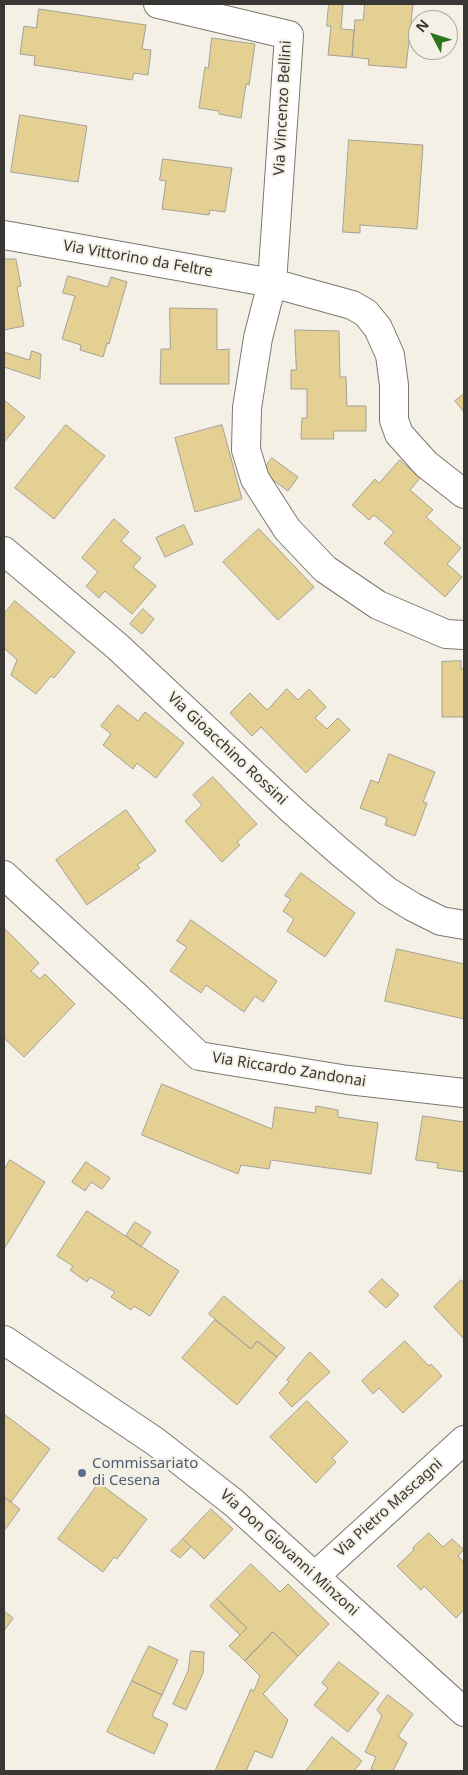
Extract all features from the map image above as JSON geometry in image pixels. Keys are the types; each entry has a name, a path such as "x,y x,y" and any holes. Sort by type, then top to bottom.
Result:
{"street":[{"name":"Via Vincenzo Bellini","path":"158,4 289,35 272,283"},
{"name":"Via Vittorino da Feltre","path":"4,235 272,283 352,305 366,313 378,328 390,355 394,385 394,420 399,434 426,464 464,494"},
{"path":"272,283 258,338 247,408 246,450 255,479 286,529 325,569 378,605 446,634 464,635"},
{"name":"Via Gioacchino Rossini","path":"4,551 118,647 293,810 381,886 413,908 434,918 464,925"},
{"name":"Via Riccardo Zandonai","path":"4,875 136,995 199,1056 348,1080 464,1093"},
{"name":"Via Don Giovanni Minzoni","path":"4,1340 156,1442 234,1503 464,1712"},
{"name":"Via Pietro Mascagni","path":"315,1576 464,1440"}],"building":[{"path":"329,4 343,4 341,29 354,30 352,57 328,55 331,26 327,26"},
{"path":"365,4 413,4 412,10 408,10 406,68 368,65 369,59 352,57 355,20 363,20"},
{"path":"39,9 146,25 142,49 151,50 148,75 134,73 132,80 34,65 35,56 20,54 24,26 36,28"},
{"path":"212,38 255,44 249,85 246,84 241,118 219,114 219,111 199,108 205,67 208,68"},
{"path":"20,115 87,126 78,182 11,172"},
{"path":"349,140 423,145 417,229 360,225 360,233 343,232"},
{"path":"163,159 232,168 225,212 210,210 209,215 162,209 166,181 160,180"},
{"path":"4,259 16,259 21,286 17,287 24,326 4,330"},
{"path":"68,276 108,287 111,277 127,282 109,344 107,343 103,357 80,350 81,345 62,339 75,296 63,293"},
{"path":"170,308 217,309 217,350 229,349 229,384 160,384 161,349 170,349"},
{"path":"295,330 339,331 340,377 346,377 347,406 366,406 366,431 333,431 334,439 301,439 302,418 307,418 307,389 291,389 291,370 296,370"},
{"path":"32,351 41,354 40,379 4,367 4,352 29,360"},
{"path":"464,394 464,412 455,401"},
{"path":"4,400 25,417 4,442"},
{"path":"66,425 105,456 54,519 15,488"},
{"path":"222,425 242,499 195,512 175,438"},
{"path":"272,458 298,477 288,491 262,472"},
{"path":"400,460 420,478 410,490 433,510 426,517 461,548 447,564 462,577 445,597 384,543 394,532 374,515 369,520 352,505 375,479 379,483"},
{"path":"114,519 129,532 121,541 141,558 133,567 156,586 132,614 105,591 99,598 86,586 98,572 82,558"},
{"path":"184,525 193,544 165,557 156,538"},
{"path":"259,529 314,587 278,620 223,562"},
{"path":"15,601 75,652 54,678 51,676 36,694 11,675 17,660 4,648 4,614"},
{"path":"143,609 154,619 142,634 130,624"},
{"path":"461,661 461,669 464,669 464,717 442,717 442,662"},
{"path":"287,689 298,700 309,689 326,707 315,718 327,729 338,718 350,730 306,773 261,727 252,736 230,713 250,693 267,710"},
{"path":"118,705 138,721 145,712 184,743 156,778 137,763 133,769 103,745 111,734 101,726"},
{"path":"389,754 435,772 423,802 427,803 415,836 385,825 387,818 360,808 371,780 378,783"},
{"path":"213,777 257,824 237,842 240,845 222,862 185,821 202,805 193,795"},
{"path":"126,810 156,851 137,865 140,868 87,905 56,860"},
{"path":"301,873 355,913 325,957 287,931 294,919 283,911 291,899 285,896"},
{"path":"191,920 277,981 263,1002 255,996 244,1012 206,985 201,993 170,971 187,947 177,941"},
{"path":"4,928 39,963 31,971 40,979 45,974 75,1004 24,1057 4,1038"},
{"path":"397,949 464,964 464,1019 385,1001"},
{"path":"162,1084 272,1129 275,1107 315,1113 316,1106 338,1110 338,1117 378,1123 371,1174 271,1160 269,1169 241,1165 238,1174 142,1135"},
{"path":"423,1116 464,1122 464,1172 437,1168 438,1163 416,1160"},
{"path":"10,1160 45,1182 4,1249 4,1170"},
{"path":"86,1162 110,1178 102,1189 91,1182 85,1191 72,1182"},
{"path":"87,1211 179,1271 150,1316 134,1306 131,1310 111,1297 115,1292 90,1277 87,1282 70,1270 73,1266 57,1256"},
{"path":"135,1222 151,1232 141,1247 126,1236"},
{"path":"382,1279 399,1295 386,1308 369,1292"},
{"path":"461,1280 464,1283 464,1339 434,1307"},
{"path":"224,1296 285,1348 277,1357 257,1341 251,1349 209,1314"},
{"path":"215,1320 251,1349 257,1341 277,1357 237,1405 182,1358"},
{"path":"405,1341 429,1366 431,1364 442,1376 403,1413 379,1388 373,1394 362,1381"},
{"path":"310,1352 330,1372 292,1407 279,1393"},
{"path":"307,1401 348,1442 332,1458 336,1462 316,1483 270,1437"},
{"path":"4,1414 50,1449 11,1502 4,1497"},
{"path":"99,1483 147,1519 117,1559 114,1557 103,1572 58,1539"},
{"path":"4,1497 20,1509 4,1531"},
{"path":"211,1509 233,1529 204,1559 183,1539"},
{"path":"429,1533 443,1547 452,1539 464,1550 458,1556 464,1563 464,1610 456,1618 424,1586 421,1590 397,1566"},
{"path":"183,1539 191,1547 180,1558 171,1551"},
{"path":"251,1564 280,1592 288,1584 329,1624 298,1656 273,1632 245,1661 229,1646 247,1628 217,1599"},
{"path":"217,1599 247,1628 240,1635 210,1606"},
{"path":"4,1611 13,1618 4,1631"},
{"path":"273,1632 298,1656 263,1694 288,1720 272,1758 255,1751 246,1771 215,1771 251,1689 254,1691 260,1676 245,1661"},
{"path":"149,1646 178,1660 162,1695 132,1681"},
{"path":"191,1651 204,1652 203,1673 186,1710 173,1704 188,1671"},
{"path":"339,1662 379,1693 348,1732 314,1705 328,1688 322,1683"},
{"path":"132,1681 162,1695 152,1716 168,1724 154,1754 107,1732"},
{"path":"388,1695 413,1714 398,1736 407,1743 393,1771 376,1771 371,1769 376,1757 365,1752 382,1716 377,1710"},
{"path":"332,1737 362,1761 354,1771 306,1771"}],"place":[{"name":"Commissariato di Cesena","path":"82,1473"}]}
